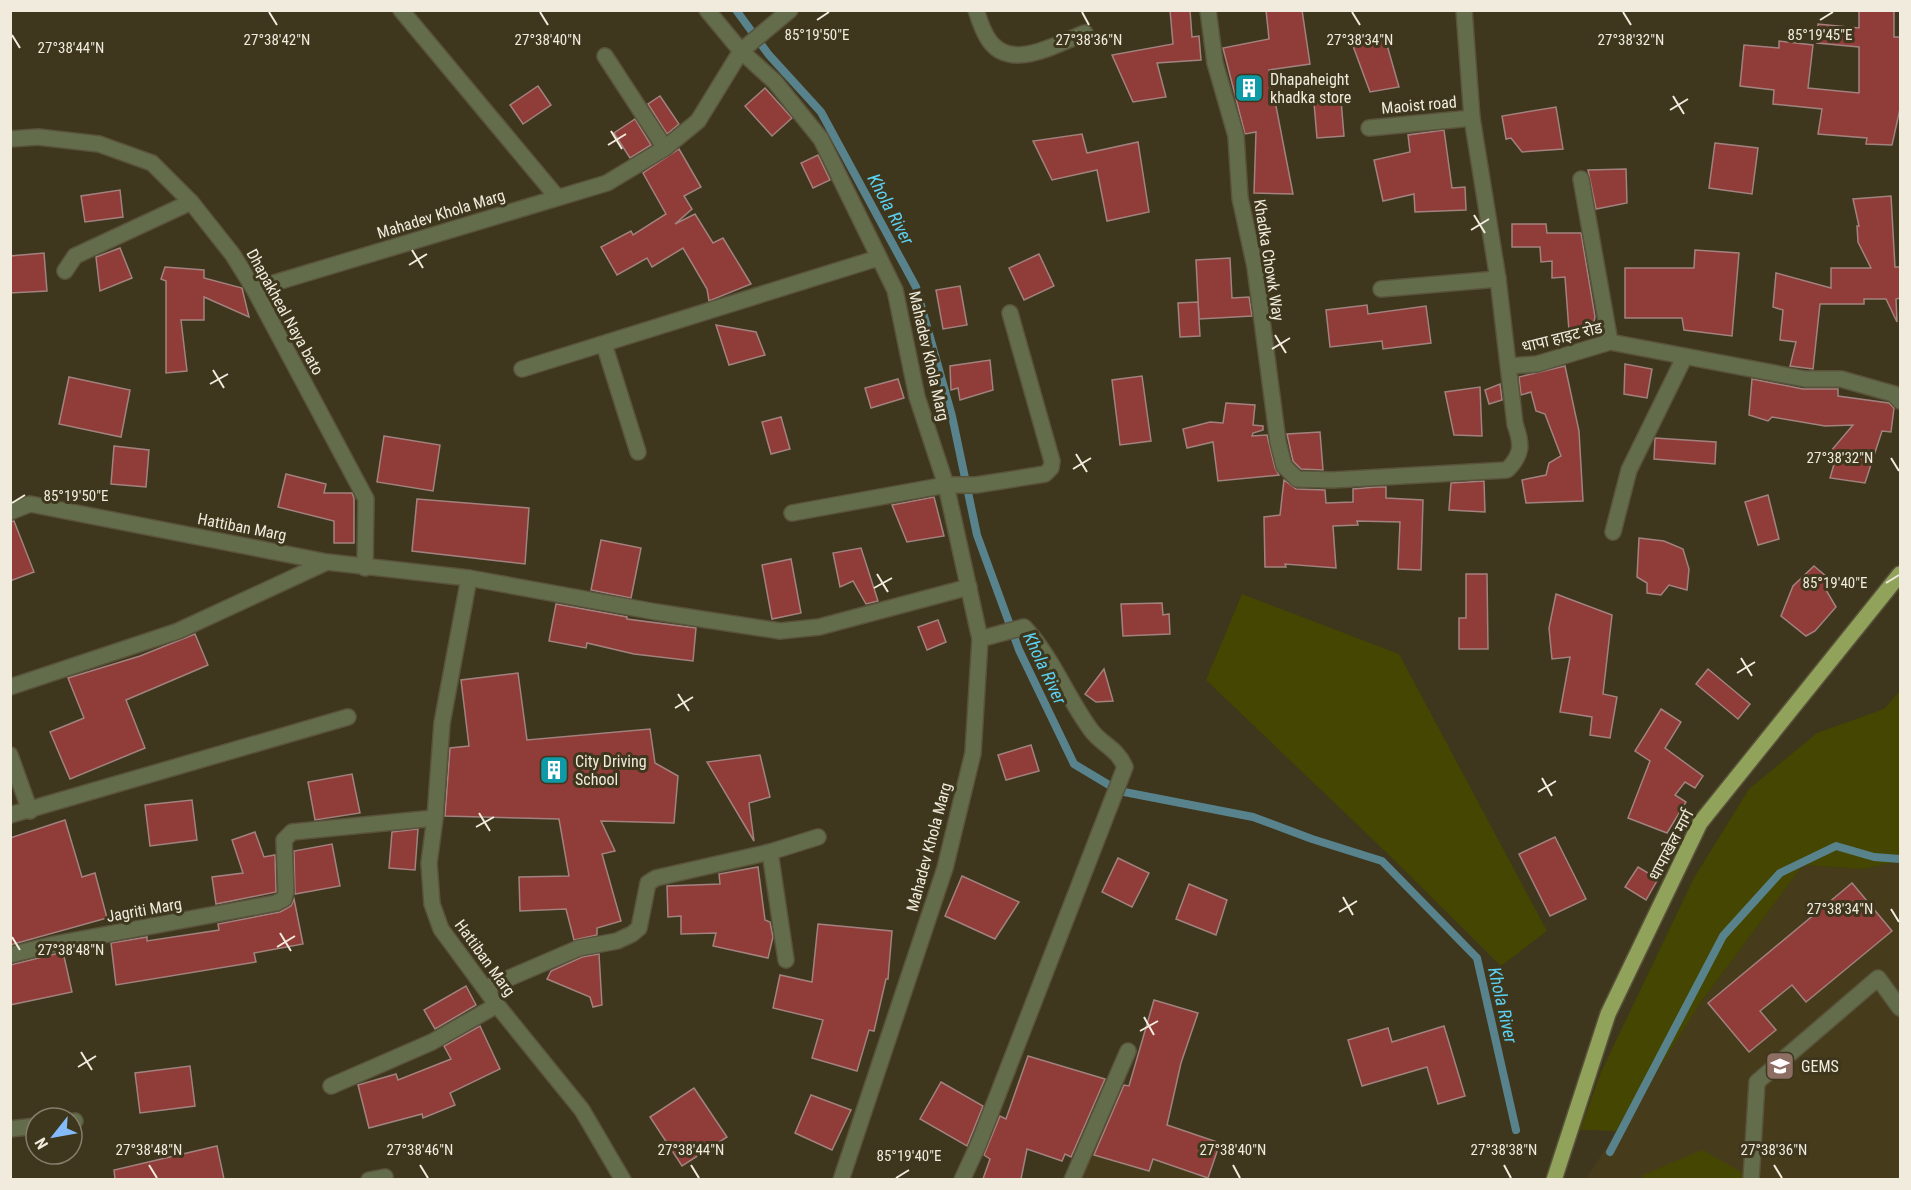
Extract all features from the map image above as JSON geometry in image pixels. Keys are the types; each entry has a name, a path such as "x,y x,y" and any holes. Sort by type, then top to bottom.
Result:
{"main road":[{"name":"धापाखेल मार्ग","path":"1554,1179 1608,1014 1700,823 1900,574"}],"street":[{"path":"401,10 557,197"},
{"path":"707,10 746,46 784,14"},
{"path":"976,10 987,37 1002,53 1014,56 1028,55 1085,33"},
{"name":"Khadka Chowk Way","path":"1208,10 1215,63 1236,136 1240,198 1255,267 1278,442 1284,466 1290,475 1297,479 1332,480 1507,470 1520,454 1522,444 1515,424 1510,366"},
{"name":"धापा हाइट रोड","path":"1464,10 1472,118 1510,366 1537,364 1610,342 1684,358 1805,379 1841,379 1894,394 1900,401"},
{"name":"Mahadev Khola Marg","path":"254,289 607,183 665,148 698,120 746,46 821,139 895,290 917,397 952,485 980,639 972,753 945,868 841,1179"},
{"path":"605,56 665,148"},
{"name":"Maoist road","path":"1369,128 1472,118"},
{"name":"Dhapakheal Naya bato","path":"10,139 38,137 99,144 152,163 191,202 233,255 254,289 366,499 365,568"},
{"path":"1581,179 1610,342"},
{"path":"64,271 75,256 191,202"},
{"path":"522,369 878,258"},
{"path":"1381,289 1498,279"},
{"path":"792,513 952,485 976,485 1045,474 1051,468 1052,461 1010,313"},
{"path":"604,344 638,452"},
{"path":"1613,532 1629,470 1684,358"},
{"name":"Hattiban Marg","path":"10,512 30,504 327,562 469,578 656,612 780,631 819,627 969,587"},
{"path":"10,687 178,631 327,562"},
{"name":"Hattiban Marg","path":"469,578 442,723 435,818 429,863 432,904 441,929 497,1005 582,1110 623,1179"},
{"path":"962,1179 980,1143 1125,766 1119,753 1103,743 1090,729 1049,656 1024,627 980,639"},
{"path":"10,815 348,717"},
{"path":"10,755 30,811"},
{"name":"Jagriti Marg","path":"10,955 55,944 192,920 284,899 286,892 284,840 292,832 435,818"},
{"path":"486,988 579,948 617,941 632,934 639,927 648,883 656,878 770,852 818,837"},
{"path":"770,852 786,960"},
{"path":"1751,1179 1757,1082 1878,978 1900,1008"},
{"path":"331,1086 432,1042 497,1005"},
{"path":"1072,1179 1128,1051"},
{"path":"369,1179 385,1177"}],"shaded area":[{"path":"1242,594 1399,654 1547,931 1501,966 1206,680"},
{"path":"1900,691 1900,861 1863,869 1803,865 1701,1002 1619,1131 1580,1130 1601,1072 1694,878 1749,789 1817,733 1884,709"},
{"name":"GEMS","path":"1900,861 1900,1179 1585,1180 1701,1002 1803,865 1863,869"},
{"path":"1163,1121 1220,1143 1207,1179 1076,1180 1101,1124 1108,1128"},
{"path":"1702,1150 1750,1177 1748,1180 1642,1180 1643,1175"}],"building":[{"path":"1170,10 1190,10 1192,37 1199,36 1201,60 1157,63 1166,97 1133,102 1112,55 1173,44"},
{"path":"1266,10 1302,10 1310,64 1269,70 1293,194 1254,193 1256,132 1245,134 1223,48 1269,39"},
{"path":"1859,10 1894,10 1894,37 1900,37 1900,109 1892,145 1866,144 1867,138 1818,134 1822,109 1773,104 1774,90 1740,86 1744,45 1779,48 1779,41 1813,45 1808,88 1859,93 1859,47 1817,43 1818,24 1859,28"},
{"path":"1385,38 1399,87 1370,92 1353,46"},
{"path":"538,86 551,105 523,124 510,105"},
{"path":"765,88 792,118 772,136 745,106"},
{"path":"660,96 679,124 667,134 648,104"},
{"path":"1341,100 1344,136 1317,138 1314,103"},
{"path":"1556,107 1563,149 1522,152 1511,138 1506,139 1502,116"},
{"path":"635,119 651,145 630,158 614,133"},
{"path":"1444,130 1452,188 1465,187 1466,210 1415,212 1414,194 1383,201 1374,160 1410,152 1408,135"},
{"path":"1082,134 1087,153 1138,142 1149,212 1107,221 1097,170 1052,180 1033,141"},
{"path":"1715,143 1758,148 1752,194 1709,188"},
{"path":"679,149 701,187 684,196 692,209 675,224 695,214 713,243 723,238 751,284 709,301 707,289 683,248 652,267 647,258 617,275 601,247 631,231 633,235 666,214 643,173"},
{"path":"818,155 830,180 813,188 801,163"},
{"path":"1626,169 1627,203 1596,209 1588,170"},
{"path":"120,190 123,217 85,222 81,196"},
{"path":"1891,196 1895,267 1900,267 1900,298 1896,299 1897,322 1886,299 1864,299 1864,304 1820,304 1813,369 1790,366 1796,342 1780,340 1783,310 1773,307 1776,273 1831,288 1831,268 1871,268 1858,242 1857,226 1859,226 1853,199"},
{"path":"1512,224 1546,224 1547,233 1581,233 1595,317 1593,326 1569,331 1565,277 1552,278 1552,261 1541,262 1540,247 1512,247"},
{"path":"120,248 132,278 100,291 96,257"},
{"path":"1695,250 1739,253 1732,336 1684,330 1682,318 1625,318 1625,268 1694,268"},
{"path":"44,253 47,291 10,293 10,256"},
{"path":"1039,254 1054,286 1024,300 1009,268"},
{"path":"1230,258 1232,298 1249,297 1252,316 1199,319 1196,260"},
{"path":"165,267 204,270 204,278 242,288 249,317 204,297 204,320 181,320 187,371 166,373 166,281 161,279"},
{"path":"960,286 967,325 943,329 936,290"},
{"path":"1198,302 1200,336 1180,337 1178,303"},
{"path":"1367,305 1368,314 1426,306 1431,343 1383,349 1382,341 1330,347 1326,310"},
{"path":"716,325 756,332 765,355 729,365"},
{"path":"990,360 993,390 960,400 958,388 951,390 950,366"},
{"path":"1625,364 1652,369 1647,398 1624,394"},
{"path":"1565,366 1579,431 1583,501 1526,503 1522,480 1546,475 1549,463 1561,456 1545,414 1536,411 1531,392 1521,395 1519,377"},
{"path":"1142,376 1151,441 1120,445 1112,380"},
{"path":"69,377 130,390 121,437 59,424"},
{"path":"898,379 904,398 871,408 865,388"},
{"path":"1752,379 1803,389 1838,389 1838,396 1889,403 1894,408 1891,432 1882,431 1865,483 1830,478 1837,454 1830,452 1853,425 1825,426 1772,417 1768,421 1749,415"},
{"path":"1500,384 1502,400 1489,404 1485,390"},
{"path":"1480,387 1482,436 1454,435 1445,392"},
{"path":"1226,403 1255,405 1253,425 1263,426 1263,430 1253,433 1252,436 1267,435 1275,468 1279,475 1218,481 1213,442 1187,448 1183,429 1210,422 1223,423"},
{"path":"781,417 790,449 771,454 762,422"},
{"path":"1320,432 1323,470 1301,469 1293,461 1287,434"},
{"path":"384,436 440,445 433,491 377,482"},
{"path":"1655,438 1716,442 1715,464 1654,459"},
{"path":"114,446 149,450 146,487 111,484"},
{"path":"286,474 326,484 324,493 352,493 354,543 334,543 334,521 278,507"},
{"path":"1284,480 1296,489 1325,490 1326,503 1353,502 1353,489 1376,487 1386,487 1386,498 1423,500 1421,570 1398,569 1400,522 1357,521 1358,525 1333,526 1336,568 1285,564 1286,567 1265,567 1264,517 1280,515"},
{"path":"1484,481 1485,512 1449,510 1451,483"},
{"path":"1768,495 1779,539 1758,545 1745,502"},
{"path":"934,497 944,536 907,542 892,505"},
{"path":"417,499 529,508 525,564 412,551"},
{"path":"14,521 34,572 10,581 10,522"},
{"path":"1639,538 1664,541 1683,549 1689,569 1687,590 1669,585 1661,595 1647,593 1647,583 1637,577"},
{"path":"601,540 641,548 631,598 591,590"},
{"path":"861,548 878,601 866,604 853,581 840,587 833,553"},
{"path":"791,559 801,613 772,619 762,565"},
{"path":"1814,566 1833,582 1826,590 1836,607 1815,631 1806,636 1781,616 1793,586"},
{"path":"1466,574 1487,574 1488,649 1459,649 1459,618 1466,618"},
{"path":"1556,594 1612,615 1603,694 1617,697 1610,738 1590,735 1592,717 1560,712 1570,657 1552,659 1549,628"},
{"path":"1162,603 1163,615 1169,614 1170,634 1123,636 1121,604"},
{"path":"556,604 627,617 627,619 696,628 693,661 634,654 587,643 586,648 549,641"},
{"path":"938,620 946,642 927,650 918,627"},
{"path":"195,634 208,665 126,700 145,748 70,779 50,732 84,718 68,678 140,656"},
{"path":"1104,669 1113,701 1096,702 1085,694"},
{"path":"1708,669 1750,704 1738,719 1696,684"},
{"name":"City Driving School","path":"518,673 527,740 650,729 655,763 678,776 674,823 601,821 615,851 602,854 621,921 597,928 597,935 574,940 566,909 520,911 519,877 569,876 559,819 445,816 450,748 469,746 461,680"},
{"path":"1661,709 1681,722 1665,748 1703,776 1695,788 1685,782 1675,795 1686,802 1667,833 1628,818 1650,761 1635,751"},
{"path":"1031,745 1039,771 1006,780 998,755"},
{"path":"760,755 770,797 749,803 754,841 707,762"},
{"path":"352,774 360,813 315,820 308,782"},
{"path":"192,800 197,840 150,846 145,805"},
{"path":"65,820 82,877 95,873 107,918 10,945 10,838"},
{"path":"418,829 415,870 389,868 392,832"},
{"path":"255,832 264,857 275,855 276,892 216,904 212,877 243,873 232,840"},
{"path":"1555,837 1586,899 1550,916 1519,854"},
{"path":"332,844 340,886 295,894 294,851"},
{"path":"1118,858 1149,873 1132,907 1102,892"},
{"path":"758,867 765,920 770,922 773,937 768,958 713,946 716,933 681,934 681,916 668,917 667,886 720,884 719,874"},
{"path":"1638,867 1658,879 1646,900 1625,887"},
{"path":"962,876 1019,902 995,939 945,916"},
{"path":"1852,883 1892,931 1806,1002 1792,985 1760,1011 1776,1030 1749,1052 1708,1003"},
{"path":"1189,884 1227,900 1216,935 1176,919"},
{"path":"294,899 303,944 254,953 256,962 116,985 111,943 147,937 147,941 219,930 218,924 280,912 291,906"},
{"path":"818,924 892,931 888,979 886,979 874,1031 869,1030 857,1071 812,1058 823,1020 773,1008 780,975 812,982"},
{"path":"63,952 72,992 10,1005 10,965"},
{"path":"599,954 602,1005 593,1007 590,997 547,979 551,971 582,957"},
{"path":"466,986 476,1005 435,1029 424,1010"},
{"path":"1154,1000 1198,1013 1181,1063 1167,1125 1220,1143 1208,1178 1153,1159 1149,1171 1094,1155 1124,1085 1129,1086"},
{"path":"480,1026 500,1069 450,1093 455,1105 423,1118 422,1114 369,1128 358,1085 396,1074 398,1080 451,1059 444,1046"},
{"path":"1444,1026 1465,1096 1438,1104 1427,1067 1362,1086 1348,1040 1388,1028 1392,1042"},
{"path":"1028,1056 1105,1079 1071,1157 1065,1154 1062,1161 1027,1149 1021,1179 983,1179 990,1159 984,1155 1000,1116 1006,1119"},
{"path":"190,1066 195,1106 140,1113 135,1073"},
{"path":"941,1082 983,1106 967,1146 920,1119"},
{"path":"694,1088 727,1137 682,1166 650,1117"},
{"path":"811,1095 851,1110 832,1150 795,1133"},
{"path":"217,1146 224,1179 115,1179 114,1170"}],"waterway":[{"name":"Khola River","path":"736,10 769,55 821,112 916,287 952,416 977,535 1019,650 1074,764 1119,791 1253,817 1382,861 1477,958 1516,1130"},
{"name":"Khola River","path":"1610,1152 1723,936 1780,873 1836,846 1874,857 1900,859"}],"place":[{"name":"Dhapaheight khadka store","path":"1249,88"},
{"name":"City Driving School","path":"554,770"},
{"name":"GEMS","path":"1780,1066"}]}
